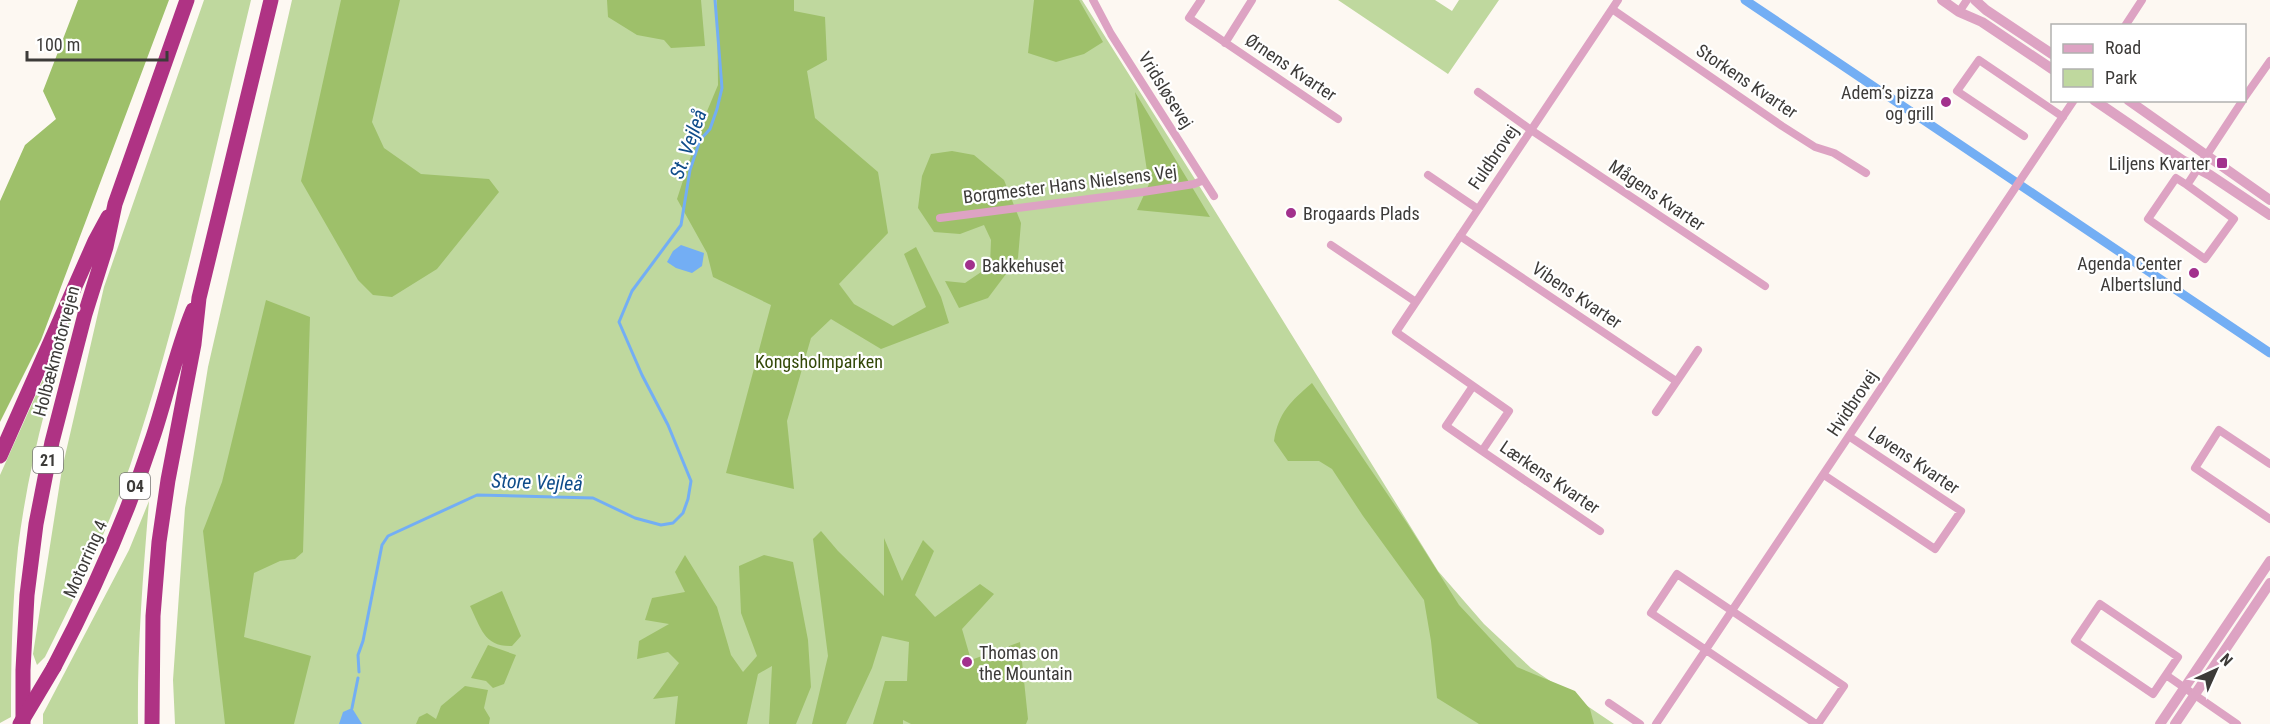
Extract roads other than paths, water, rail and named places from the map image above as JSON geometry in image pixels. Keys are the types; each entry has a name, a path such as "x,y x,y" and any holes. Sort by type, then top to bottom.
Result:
{"highway":[{"name":"Holbækmotorvejen","path":"22,724 27,595 36,524 54,430 85,314 106,247 115,204 187,0"},
{"path":"152,724 153,616 159,542 168,480 195,344 199,298 271,0"},
{"path":"0,456 94,241 115,204"},
{"name":"Motorring 4","path":"22,724 54,668 93,589 127,509 153,436 182,337 199,298"}],"street":[{"name":"Vridsløsevej","path":"1093,0 1111,34 1214,196"},
{"name":"Ørnens Kvarter","path":"1201,0 1189,18 1338,119"},
{"name":"Ørnens Kvarter","path":"1225,43 1252,0"},
{"name":"Fuldbrovej","path":"1396,332 1618,0"},
{"path":"1942,0 1959,12 1982,22 2051,68"},
{"path":"1959,12 1967,0"},
{"path":"1975,0 1986,10 2051,53"},
{"path":"2126,24 2142,0"},
{"name":"Storkens Kvarter","path":"1612,9 1782,126 1815,147 1834,153 1866,173"},
{"path":"2025,136 1957,91 1979,60 2063,117"},
{"path":"2246,96 2270,61"},
{"name":"Mågens Kvarter","path":"1478,92 1531,130 1765,286"},
{"name":"Hvidbrovej","path":"1656,724 2073,102"},
{"path":"2097,102 2270,215"},
{"path":"2131,102 2270,200"},
{"path":"2187,186 2242,102"},
{"path":"1428,175 1478,209"},
{"path":"2176,178 2187,186 2234,219 2205,259 2148,219 2176,178"},
{"name":"Borgmester Hans Nielsens Vej","path":"940,218 1143,192 1194,184 1204,180"},
{"name":"Vibens Kvarter","path":"1460,236 1676,381"},
{"path":"1331,245 1416,302"},
{"name":"Lærkens Kvarter","path":"1396,332 1509,411 1482,451"},
{"path":"1656,412 1698,350"},
{"name":"Lærkens Kvarter","path":"1473,386 1446,426 1600,531"},
{"path":"2270,464 2219,430 2195,468 2270,519"},
{"name":"Løvens Kvarter","path":"1824,475 1935,549 1961,511 1850,436"},
{"path":"2160,724 2270,561"},
{"path":"1677,574 1732,610 1844,686 1817,724 1651,613 1677,574"},
{"path":"2175,724 2270,582"},
{"path":"2100,604 2178,657 2166,675 2153,694 2075,640 2100,604"},
{"path":"2166,675 2237,724"},
{"path":"1609,703 1640,724"}],"water":[{"path":"681,245 704,253 702,266 692,273 676,268 667,262 673,251"},
{"path":"352,708 362,724 339,724 343,712"}],"waterway":[{"name":"Store Vejleå","path":"359,672 358,655 363,641 382,545 388,536 477,495 593,498 635,518 661,525 673,523 683,513 691,481 668,425 642,375 619,322 632,291 681,225 690,170 700,140 710,129 717,109 722,88 715,0"},
{"path":"1745,0 2270,353"},
{"name":"Store Vejleå","path":"352,708 358,678"}],"place":[{"name":"Adem’s pizza og grill","path":"1946,102"},
{"name":"Liljens Kvarter","path":"2222,163"},
{"name":"Brogaards Plads","path":"1291,213"},
{"name":"Bakkehuset","path":"970,265"},
{"name":"Agenda Center Albertslund","path":"2194,273"},
{"name":"Thomas on the Mountain","path":"967,662"}],"water label":[{"name":"St. Vejleå","path":"688,144"}],"park label":[{"name":"Kongsholmparken","path":"819,361"}]}
